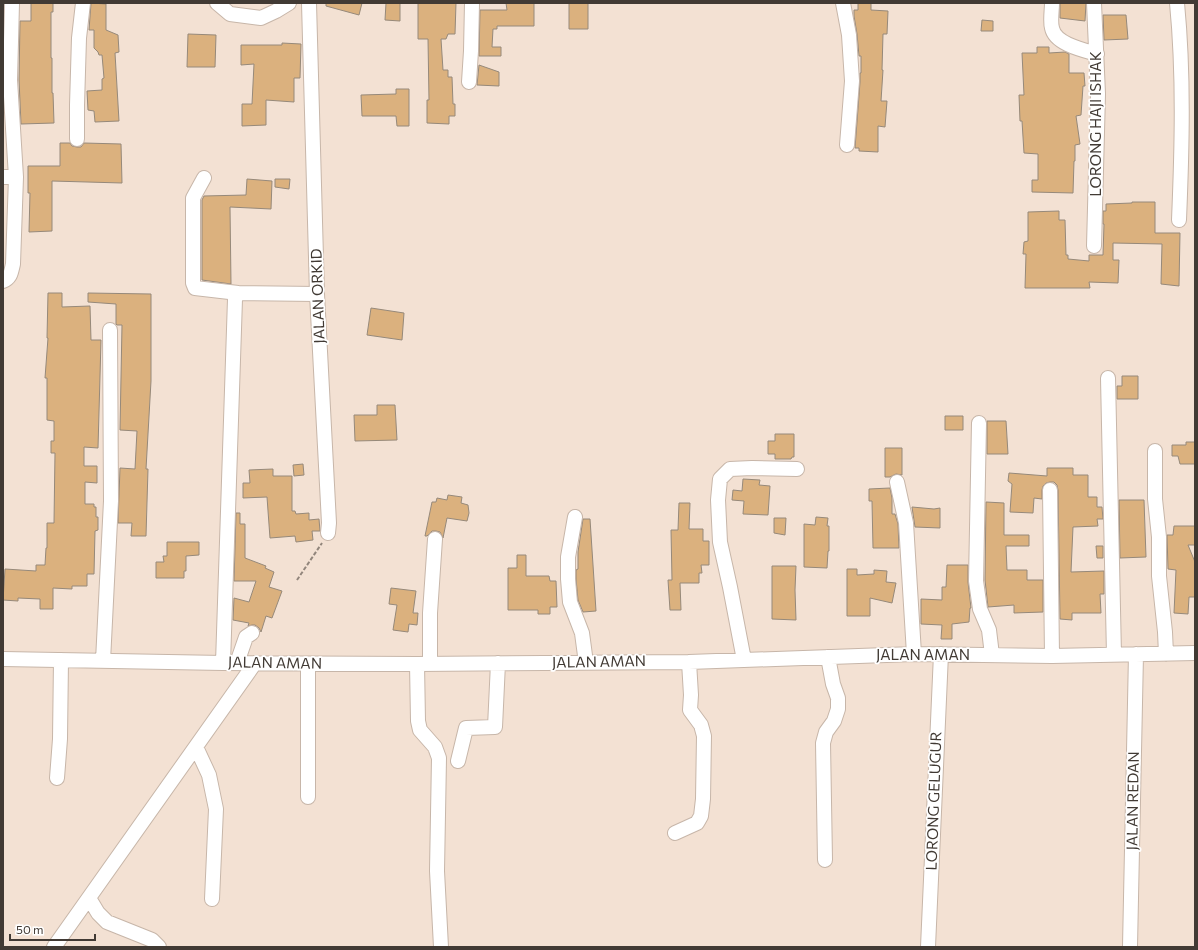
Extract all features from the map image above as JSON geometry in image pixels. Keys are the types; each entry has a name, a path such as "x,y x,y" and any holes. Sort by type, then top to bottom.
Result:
{"street":[{"path":"7,278 13,264 6,80 12,3"},
{"path":"77,139 79,38 83,3"},
{"path":"217,3 230,14 261,18 289,3"},
{"name":"JALAN ORKID","path":"309,3 317,294 329,523 328,534"},
{"path":"469,82 472,3"},
{"path":"843,3 849,35 852,81 847,145"},
{"path":"1052,3 1052,27 1054,35 1070,46 1096,54"},
{"name":"LORONG HAJI ISHAK","path":"1094,3 1098,109 1094,246"},
{"path":"1177,3 1181,42 1183,123 1179,220"},
{"path":"204,178 193,198 193,283 195,288 238,293 317,294"},
{"path":"223,663 234,312 235,299 238,293"},
{"path":"103,651 111,501 110,330"},
{"path":"1108,378 1114,645"},
{"path":"979,423 976,581 980,609 989,630 992,655"},
{"path":"1155,451 1156,499 1159,537 1159,576 1165,644"},
{"path":"744,660 720,542 718,500 720,479 730,469 797,469"},
{"path":"897,482 906,523 914,654"},
{"path":"1050,490 1052,651"},
{"path":"575,516 568,557 568,579 570,602 582,633 586,663"},
{"path":"435,539 430,613 418,721 420,730 435,748 439,758 437,871 441,947"},
{"path":"237,663 246,637 252,633"},
{"name":"JALAN AMAN","path":"3,659 61,660 103,651 223,663 498,664 689,662 914,654 992,655 1114,645 1136,654 1165,644 1195,653"},
{"name":"LORONG GELUGUR","path":"928,947 941,654"},
{"name":"JALAN REDAN","path":"1130,947 1136,654"},
{"path":"824,860 823,743 826,732 834,721 838,709 838,698 833,684 828,657"},
{"path":"57,778 60,739 61,660"},
{"path":"675,833 697,823 701,816 703,799 704,736 701,725 690,710 691,695 689,662"},
{"path":"54,947 256,663"},
{"path":"308,664 308,797"},
{"path":"458,761 466,728 496,727 498,664"},
{"path":"196,747 209,776 216,808 212,899"},
{"path":"89,898 98,913 107,922 152,940 159,947"}],"path":[{"path":"297,580 328,534"}],"building":[{"path":"31,3 53,3 53,12 51,12 51,58 54,123 21,124 19,80 20,21 31,21"},
{"path":"91,3 106,4 106,30 118,35 119,52 115,53 119,121 95,122 94,111 88,110 87,91 102,90 102,79 104,78 102,55 99,55 94,48 94,30 89,30"},
{"path":"326,3 362,3 359,15 326,6"},
{"path":"386,3 400,3 400,21 385,20"},
{"path":"418,3 456,3 455,34 448,34 446,39 441,39 443,70 448,70 448,77 452,77 453,104 455,104 455,116 449,116 449,124 427,123 427,100 429,100 428,39 418,39"},
{"path":"506,3 534,3 534,26 497,26 497,29 493,29 492,47 501,47 501,56 479,56 480,10 507,10"},
{"path":"569,3 588,3 588,29 569,29"},
{"path":"858,3 871,3 871,10 888,11 887,34 883,34 881,101 887,101 885,127 878,126 878,152 859,151 859,148 855,148 861,73 861,56 859,56 854,16 854,10 858,10"},
{"path":"1060,3 1086,3 1085,21 1060,18"},
{"path":"1103,15 1126,15 1128,39 1104,40"},
{"path":"982,20 993,21 993,31 981,31"},
{"path":"188,34 216,35 215,67 187,67"},
{"path":"282,43 301,44 300,78 294,78 294,102 266,100 266,125 242,126 242,104 252,104 254,64 241,65 241,45 282,45"},
{"path":"1037,47 1049,47 1049,53 1065,52 1069,54 1069,73 1084,73 1085,86 1083,86 1081,115 1076,116 1080,144 1075,145 1073,193 1032,192 1032,180 1038,180 1038,154 1024,153 1022,121 1020,121 1019,95 1024,95 1022,53 1037,53"},
{"path":"479,65 499,72 499,86 477,85"},
{"path":"396,89 409,89 409,126 397,126 396,116 362,116 361,95 396,94"},
{"path":"60,143 70,143 72,146 77,147 81,147 84,143 121,144 122,183 52,181 52,231 29,232 30,193 28,193 28,166 60,166"},
{"path":"247,179 272,181 271,209 230,207 231,284 202,280 202,200 204,196 246,195"},
{"path":"275,179 290,179 289,189 275,187"},
{"path":"1155,202 1155,233 1180,233 1179,286 1161,284 1162,244 1113,243 1113,260 1119,260 1118,283 1089,282 1090,288 1025,288 1026,254 1023,254 1024,242 1028,241 1028,212 1059,211 1059,220 1065,220 1066,255 1068,255 1068,259 1089,261 1089,255 1103,255 1103,211 1106,211 1106,204"},
{"path":"48,293 62,293 62,307 90,306 91,340 101,340 98,448 84,447 84,466 97,466 97,483 85,482 85,504 94,504 94,507 96,507 98,530 95,531 94,574 87,574 87,586 72,586 72,589 53,588 53,609 40,609 40,599 18,598 18,601 3,600 5,569 36,571 36,565 45,565 47,523 54,523 55,453 51,453 51,441 54,441 54,421 47,420 47,378 45,378 48,338"},
{"path":"88,293 151,294 151,381 146,469 148,469 146,536 131,536 132,523 118,523 120,468 135,469 137,431 120,430 122,325 116,324 116,304 88,302"},
{"path":"371,308 404,313 402,340 367,335"},
{"path":"1122,376 1138,376 1138,399 1117,399 1117,386 1122,386"},
{"path":"377,405 395,405 397,440 355,441 354,415 377,415"},
{"path":"945,416 963,416 963,430 945,430"},
{"path":"987,421 1006,421 1008,454 987,454"},
{"path":"775,434 794,434 794,457 791,459 775,459 775,454 768,454 768,441 775,441"},
{"path":"1186,442 1195,442 1195,464 1180,464 1178,456 1172,456 1172,445 1186,445"},
{"path":"885,448 902,448 902,475 896,474 890,477 885,477"},
{"path":"303,464 304,475 294,476 293,465"},
{"path":"1047,468 1073,468 1073,475 1088,475 1088,497 1097,497 1097,507 1102,507 1103,519 1097,519 1098,526 1073,527 1071,572 1104,571 1104,594 1100,594 1101,613 1072,613 1072,620 1060,619 1057,485 1054,482 1050,482 1043,486 1042,499 1034,498 1033,513 1010,512 1012,484 1008,481 1009,473 1047,476"},
{"path":"273,469 273,476 292,476 292,511 295,511 296,514 309,513 309,520 319,519 320,531 312,531 313,540 296,542 295,536 270,538 267,497 243,498 243,483 250,483 249,470"},
{"path":"743,479 760,480 759,485 770,486 768,515 743,514 744,501 732,500 733,490 742,491"},
{"path":"890,488 892,498 892,514 895,514 898,524 899,548 873,548 872,501 869,501 869,489"},
{"path":"448,495 462,497 461,503 468,505 469,513 467,521 447,518 443,538 440,532 436,531 432,531 425,536 432,502 436,502 437,498 447,500"},
{"path":"1119,500 1144,500 1146,557 1120,558"},
{"path":"986,502 1004,503 1004,535 1029,535 1029,546 1006,546 1007,570 1027,570 1027,580 1043,580 1043,612 1014,613 1014,605 988,607 985,580"},
{"path":"679,503 690,503 689,529 703,529 703,541 709,541 709,565 701,565 702,573 699,573 699,583 680,583 681,610 670,610 668,580 672,580 671,530 678,530"},
{"path":"912,507 934,509 940,508 940,528 915,527"},
{"path":"236,513 240,513 240,524 245,524 245,558 266,566 265,568 274,572 269,587 282,591 272,618 266,616 261,632 255,625 248,626 249,623 233,620 234,598 249,602 256,581 234,581"},
{"path":"816,517 828,518 827,526 829,526 829,551 827,568 804,567 804,524 815,525"},
{"path":"774,518 786,518 785,535 774,533"},
{"path":"583,519 590,519 596,611 583,612 578,600 576,570 578,569 578,552"},
{"path":"1174,526 1195,526 1195,545 1188,545 1195,562 1195,597 1189,597 1188,614 1174,613 1176,570 1168,569 1167,535 1173,535"},
{"path":"167,542 199,542 199,555 186,556 186,571 184,571 184,578 156,578 156,562 164,562 163,556 167,556"},
{"path":"1096,546 1103,546 1103,558 1097,558"},
{"path":"517,555 526,555 526,576 549,576 550,581 556,581 557,607 550,607 550,614 538,614 538,610 508,610 508,568 517,568"},
{"path":"947,565 968,565 971,608 969,622 952,624 952,639 941,639 942,625 921,624 921,599 942,600 942,587 946,587"},
{"path":"772,566 796,566 796,620 772,619"},
{"path":"847,569 857,569 857,575 874,574 874,570 887,571 886,582 896,583 892,603 870,598 870,616 847,616"},
{"path":"391,588 416,591 413,613 418,613 417,625 409,624 408,632 393,630 397,605 389,604"}]}
